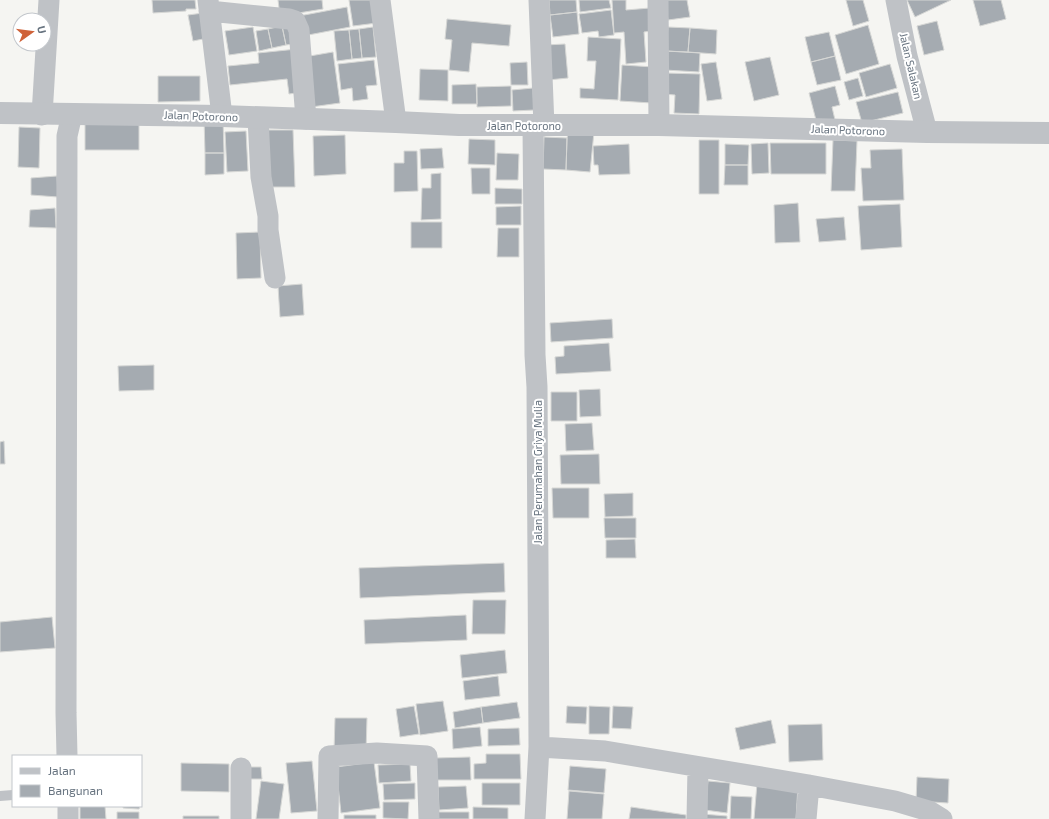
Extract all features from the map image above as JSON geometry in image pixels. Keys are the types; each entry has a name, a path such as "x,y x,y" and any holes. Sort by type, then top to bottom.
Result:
{"street":[{"path":"42,115 49,0"},
{"path":"380,0 396,122"},
{"name":"Jalan Perumahan Griya Mulia","path":"535,819 539,748 537,387 535,355 539,0"},
{"path":"658,0 659,125"},
{"name":"Jalan Salakan","path":"896,0 907,56 927,132"},
{"path":"222,116 208,6 290,18 295,21 299,30 306,119"},
{"name":"Jalan Potorono","path":"0,113 42,115 222,116 396,122 459,126 659,125 927,132 1049,133"},
{"path":"67,755 67,136 72,114"},
{"path":"258,118 261,177 268,216 268,230 275,278"},
{"path":"539,748 606,751 698,768 809,785 895,801 929,811 942,819"},
{"path":"328,819 329,756 377,753 427,756 429,819"},
{"path":"241,768 241,819"},
{"path":"697,819 698,768"},
{"path":"806,819 809,785"},
{"path":"68,807 68,819"}],"lane":[{"path":"0,796 12,795"}],"building":[{"path":"152,0 195,0 196,9 153,13"},
{"path":"278,0 322,0 323,9 280,16"},
{"path":"349,0 374,0 377,23 353,26"},
{"path":"549,0 576,0 577,12 550,15"},
{"path":"579,0 609,0 611,8 580,12"},
{"path":"612,0 626,0 626,10 650,8 651,31 644,32 646,62 626,64 624,32 614,33"},
{"path":"665,0 687,0 690,17 668,20"},
{"path":"846,0 863,0 869,21 853,26"},
{"path":"907,0 951,0 915,17"},
{"path":"973,0 1001,0 1006,19 980,26"},
{"path":"347,7 350,27 303,36 299,16"},
{"path":"611,10 614,35 599,37 598,31 582,33 579,14"},
{"path":"577,12 579,34 553,37 550,15"},
{"path":"203,13 208,38 193,41 188,15"},
{"path":"447,19 511,25 509,46 472,43 469,72 449,70 452,40 445,39"},
{"path":"937,21 944,50 924,55 917,26"},
{"path":"295,24 299,43 286,45 282,26"},
{"path":"868,25 879,64 846,74 835,35"},
{"path":"282,26 286,45 272,48 268,29"},
{"path":"253,27 257,51 229,55 225,31"},
{"path":"373,27 376,57 362,58 359,29"},
{"path":"668,27 690,28 688,52 666,51"},
{"path":"690,28 717,30 716,54 688,52"},
{"path":"268,29 272,48 259,51 256,31"},
{"path":"359,29 362,58 352,59 349,30"},
{"path":"349,30 352,59 337,61 334,31"},
{"path":"829,32 835,56 811,62 805,37"},
{"path":"588,37 621,39 618,100 580,98 580,88 594,89 596,61 587,61"},
{"path":"565,44 568,78 548,80 545,45"},
{"path":"297,49 302,92 289,94 287,79 230,85 228,66 259,63 258,53"},
{"path":"666,51 700,53 699,72 665,70"},
{"path":"333,52 340,103 311,107 304,57"},
{"path":"835,56 841,80 817,85 811,62"},
{"path":"770,57 779,95 754,101 745,62"},
{"path":"374,60 377,85 366,86 368,99 353,101 352,88 341,90 338,64"},
{"path":"527,62 528,85 511,85 510,63"},
{"path":"716,62 722,99 707,101 701,64"},
{"path":"890,64 897,88 866,97 859,73"},
{"path":"622,65 654,67 652,103 620,101"},
{"path":"420,69 448,70 448,101 419,100"},
{"path":"665,73 700,74 699,114 674,113 675,95 664,94"},
{"path":"158,76 200,76 200,101 158,102"},
{"path":"858,78 863,96 849,100 844,82"},
{"path":"476,84 477,104 452,104 452,85"},
{"path":"511,86 511,106 477,107 477,87"},
{"path":"835,86 840,105 832,107 835,120 817,124 809,93"},
{"path":"533,88 534,110 513,111 512,90"},
{"path":"898,92 903,113 862,123 856,102"},
{"path":"204,118 223,118 224,153 205,153"},
{"path":"85,120 139,121 139,150 85,150"},
{"path":"19,127 40,128 39,168 18,167"},
{"path":"265,130 293,130 295,187 267,187"},
{"path":"569,130 594,132 590,172 566,170 567,138"},
{"path":"246,131 248,171 227,172 225,132"},
{"path":"345,135 346,174 314,176 313,136"},
{"path":"544,137 567,138 566,170 543,169"},
{"path":"469,139 495,140 495,165 468,164"},
{"path":"699,140 719,140 719,194 699,194"},
{"path":"833,140 857,141 855,191 831,191"},
{"path":"768,143 769,173 752,174 751,144"},
{"path":"770,143 826,143 826,174 771,174"},
{"path":"629,144 630,174 599,175 598,165 594,165 593,146"},
{"path":"725,144 749,145 748,165 725,165"},
{"path":"442,148 444,168 421,169 420,149"},
{"path":"902,149 904,200 863,201 861,168 871,168 870,150"},
{"path":"404,151 417,151 418,191 394,192 394,163 404,163"},
{"path":"205,153 224,153 224,174 205,175"},
{"path":"497,153 519,154 518,180 496,180"},
{"path":"725,165 748,165 748,185 724,185"},
{"path":"471,168 490,168 490,194 472,194"},
{"path":"441,173 441,219 421,220 422,188 431,188 431,174"},
{"path":"57,176 58,197 31,195 31,178"},
{"path":"495,188 522,189 522,204 495,204"},
{"path":"798,203 800,242 775,243 774,205"},
{"path":"900,204 902,247 861,250 858,206"},
{"path":"521,206 521,225 496,225 496,207"},
{"path":"55,208 56,228 29,227 30,210"},
{"path":"844,217 846,240 819,242 816,219"},
{"path":"411,222 442,222 442,248 411,248"},
{"path":"498,228 519,228 519,257 497,257"},
{"path":"260,232 261,278 237,279 236,233"},
{"path":"302,284 304,315 280,317 278,286"},
{"path":"612,319 613,338 551,342 550,323"},
{"path":"609,343 611,371 556,374 555,357 564,356 564,346"},
{"path":"154,365 154,390 119,391 118,366"},
{"path":"600,389 601,416 580,417 579,390"},
{"path":"551,392 577,392 577,421 551,421"},
{"path":"592,423 594,450 566,451 565,424"},
{"path":"4,441 5,464 0,464 0,442"},
{"path":"599,454 600,484 561,484 560,455"},
{"path":"552,488 589,488 589,518 553,518"},
{"path":"633,493 633,516 605,517 604,494"},
{"path":"604,518 636,518 636,538 605,538"},
{"path":"635,539 636,558 606,558 606,540"},
{"path":"504,563 505,592 360,598 359,568"},
{"path":"473,600 506,600 505,634 472,634"},
{"path":"466,615 467,640 365,644 364,620"},
{"path":"52,617 55,648 0,652 0,622"},
{"path":"505,650 507,673 462,678 460,655"},
{"path":"498,676 500,696 465,700 463,681"},
{"path":"443,701 448,731 420,735 416,704"},
{"path":"517,702 520,718 483,723 481,707"},
{"path":"414,706 419,734 400,737 396,709"},
{"path":"567,706 587,707 586,724 566,723"},
{"path":"589,706 610,707 609,734 589,734"},
{"path":"613,706 633,707 631,729 612,728"},
{"path":"481,707 483,723 455,728 453,712"},
{"path":"335,718 367,718 366,752 334,751"},
{"path":"771,720 776,743 740,750 735,728"},
{"path":"822,724 823,760 789,762 788,725"},
{"path":"480,727 482,746 453,749 452,729"},
{"path":"519,728 520,745 488,746 488,729"},
{"path":"486,754 520,754 521,779 474,779 474,764 486,763"},
{"path":"470,757 471,780 436,780 435,758"},
{"path":"312,761 317,811 291,813 286,763"},
{"path":"374,762 380,808 341,813 336,767"},
{"path":"181,763 229,764 229,792 181,791"},
{"path":"410,764 411,781 379,783 378,765"},
{"path":"570,766 606,769 604,793 568,790"},
{"path":"245,767 261,767 262,779 246,779"},
{"path":"917,777 949,779 948,803 916,801"},
{"path":"261,781 284,784 279,819 256,819"},
{"path":"708,781 730,783 727,813 705,810"},
{"path":"415,783 415,799 384,800 383,784"},
{"path":"482,783 520,783 520,805 482,805"},
{"path":"757,783 798,785 796,819 754,819"},
{"path":"466,786 468,808 439,810 438,787"},
{"path":"569,791 604,794 602,819 567,819"},
{"path":"731,796 752,797 751,819 730,819"},
{"path":"383,802 409,802 408,819 383,818"},
{"path":"80,807 105,807 106,819 80,819"},
{"path":"123,807 140,807 139,809"},
{"path":"473,807 508,808 508,819 473,819"},
{"path":"631,807 686,815 686,819 629,819"},
{"path":"117,812 139,812 139,819 117,819"},
{"path":"434,812 469,812 469,819 434,819"},
{"path":"702,814 727,816 727,819 702,819"},
{"path":"344,815 376,815 376,819 344,819"},
{"path":"183,816 219,816 219,819 183,819"}]}
